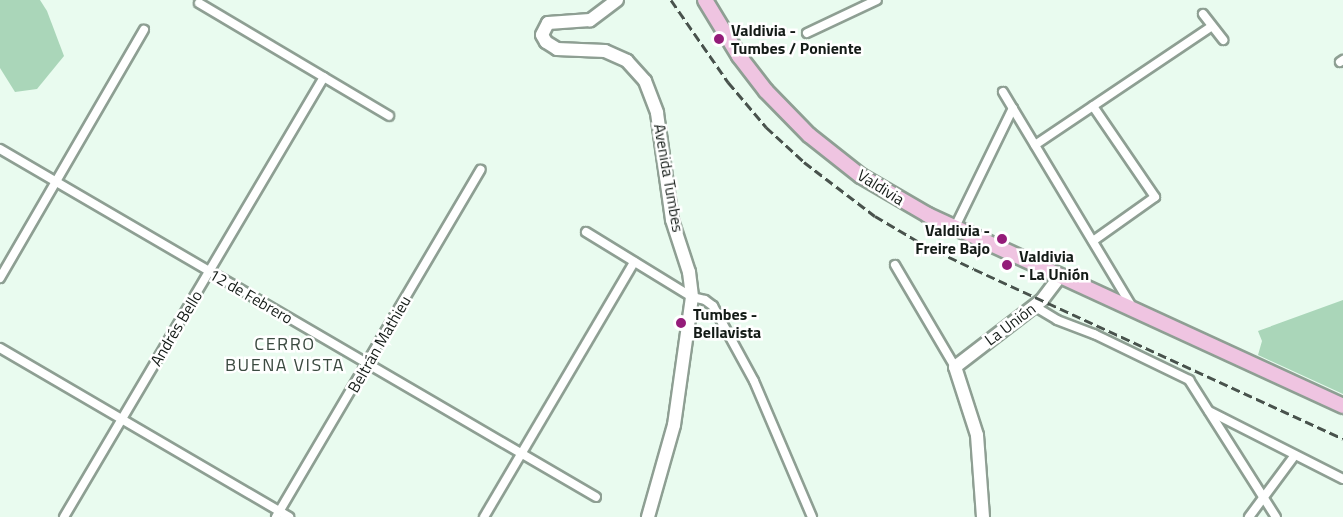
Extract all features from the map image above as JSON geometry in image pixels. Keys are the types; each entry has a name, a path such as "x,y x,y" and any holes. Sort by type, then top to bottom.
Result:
{"main road":[{"name":"Avenida Tumbes","path":"617,0 590,20 548,22 543,30 543,38 557,49 597,50 615,54 633,66 645,81 657,113 672,220 689,272 692,297 674,425 648,517"},
{"name":"Valdivia","path":"705,0 747,68 778,104 809,135 861,176 909,205 955,227 1343,406"},
{"name":"La Unión","path":"955,367 1034,306 1053,288 1060,276"},
{"path":"955,367 977,435 983,517"}],"street":[{"path":"807,33 877,0"},
{"path":"199,3 389,116"},
{"path":"1203,14 1222,40"},
{"path":"1035,145 1212,26"},
{"path":"0,278 144,30"},
{"name":"Andrés Bello","path":"64,517 324,77"},
{"path":"1003,92 1135,311"},
{"path":"1093,105 1155,197 1093,241"},
{"path":"955,227 1013,108"},
{"name":"12 de Febrero","path":"0,149 596,497"},
{"name":"Beltrán Mathieu","path":"278,514 480,170"},
{"path":"586,232 692,297 710,303 727,329 769,412 812,517"},
{"path":"484,517 634,262"},
{"path":"895,266 955,367"},
{"path":"1034,306 1057,320 1094,334 1189,380 1276,517"},
{"path":"0,348 278,514 289,517"},
{"path":"1209,411 1343,479"},
{"path":"1249,517 1295,455"}],"green space":[{"path":"0,0 40,0 47,11 64,56 37,89 15,92 0,68"},
{"path":"1343,300 1343,394 1258,355 1262,341 1258,331"}],"railway":[{"path":"671,0 728,82 766,127 804,162 875,216 924,245 974,269 1343,439"}],"place":[{"name":"Valdivia - Tumbes / Poniente","path":"719,39"},
{"name":"Valdivia - Freire Bajo","path":"1002,239"},
{"name":"Valdivia - La Unión","path":"1007,265"},
{"name":"Tumbes - Bellavista","path":"681,323"}],"district":[{"name":"CERRO BUENA VISTA","path":"285,355"}]}
